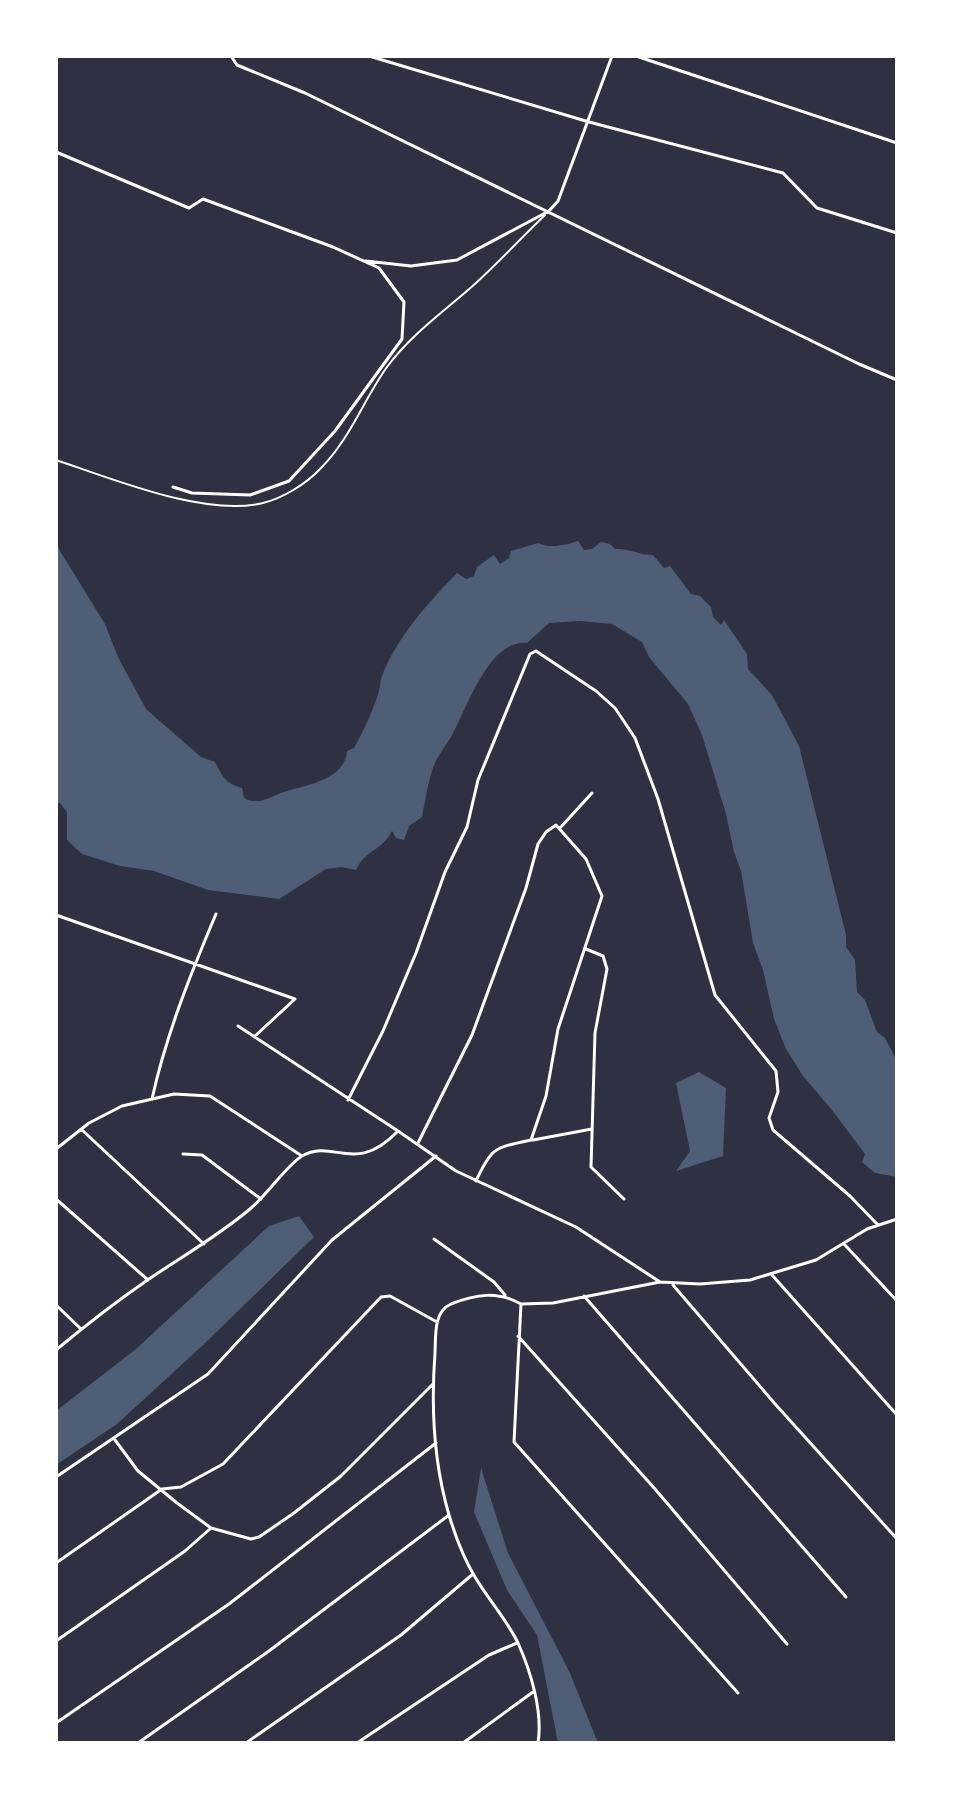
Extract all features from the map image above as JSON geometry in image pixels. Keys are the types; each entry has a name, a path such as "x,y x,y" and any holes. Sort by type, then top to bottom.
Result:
{"street":[{"path":"231,56 237,65 305,93 897,380"},
{"path":"369,56 589,122 783,173 817,208 897,233"},
{"path":"56,460 191,502 233,505 263,503 290,492 320,469 338,447 388,366 558,201 612,56"},
{"path":"636,56 897,143"},
{"path":"56,152 189,208 203,199 362,260 379,268 404,302 402,339 335,431 289,481 250,495 192,493 173,487"},
{"path":"362,260 411,266 457,260 549,211"},
{"path":"348,1100 383,1031 445,872 467,827 478,780 530,654 536,651 596,691 615,708 635,738 658,799 715,995 776,1071 778,1092 769,1118 773,1130 850,1196 877,1224"},
{"path":"560,828 592,793"},
{"path":"418,1143 472,1035 541,837 552,825 560,828 586,859 602,896 558,1029 546,1096 531,1140"},
{"path":"152,1099 160,1063 216,914"},
{"path":"56,915 295,999 254,1037"},
{"path":"586,949 603,956 607,969 595,1033 593,1171 624,1199"},
{"path":"238,1026 476,1181 576,1227 660,1282 673,1285 750,1280 772,1275 816,1260 877,1224 897,1219"},
{"path":"56,1149 81,1129 122,1106 174,1094 210,1096 302,1156"},
{"path":"81,1129 204,1244"},
{"path":"476,1181 495,1149 592,1129"},
{"path":"56,1350 148,1280 204,1244 261,1199 302,1156 324,1152 360,1155 380,1146 398,1131"},
{"path":"183,1154 202,1155 261,1199"},
{"path":"56,1477 115,1440 208,1374 332,1240 436,1156"},
{"path":"56,1199 148,1280"},
{"path":"434,1239 521,1304 553,1303 660,1282"},
{"path":"844,1244 897,1301"},
{"path":"772,1275 897,1415"},
{"path":"673,1285 897,1539"},
{"path":"56,1563 162,1489 181,1487 223,1464 381,1297 386,1294 437,1322"},
{"path":"505,1295 477,1297 449,1305 441,1313 437,1322 433,1384 436,1443 449,1515 473,1574 517,1643 533,1692 540,1728 538,1743"},
{"path":"584,1296 846,1597"},
{"path":"521,1304 514,1442 738,1693"},
{"path":"56,1305 81,1329"},
{"path":"518,1336 655,1489 787,1644"},
{"path":"115,1440 138,1471 211,1528 243,1539 259,1537 341,1476 433,1384"},
{"path":"56,1723 229,1604 436,1443"},
{"path":"138,1743 269,1651 449,1515"},
{"path":"56,1641 185,1551 211,1528"},
{"path":"246,1743 401,1635 473,1574"},
{"path":"357,1743 489,1655 517,1643"},
{"path":"463,1743 533,1692"}],"water":[{"path":"578,541 584,550 592,549 601,542 615,549 653,555 664,568 670,566 691,594 700,596 711,607 713,617 721,625 724,620 747,654 748,669 772,695 799,746 846,935 846,947 855,960 857,992 865,1000 877,1032 885,1038 897,1061 897,1177 875,1173 862,1162 865,1154 803,1076 786,1049 774,1019 763,970 753,943 741,871 702,735 688,704 649,657 642,642 612,624 580,621 549,623 527,643 513,645 501,652 481,677 435,764 422,817 409,826 404,840 396,838 392,831 356,870 341,867 326,869 279,899 208,890 154,871 120,866 82,854 67,840 67,812 60,803 56,803 56,542 105,624 118,657 146,709 201,757 215,762 225,779 242,788 244,798 255,801 315,783 340,768 347,751 354,748 365,727 383,673 397,646 425,608 457,573 466,579 474,576 477,567 494,555 500,564 509,558 511,551 538,543 553,546"},
{"path":"699,1072 726,1088 723,1156 676,1171 690,1151 676,1083"},
{"path":"299,1216 314,1237 117,1424 56,1465 56,1411 136,1349 269,1226"},
{"path":"481,1468 508,1553 569,1671 598,1743 558,1743 537,1635 507,1590 474,1512"}]}
